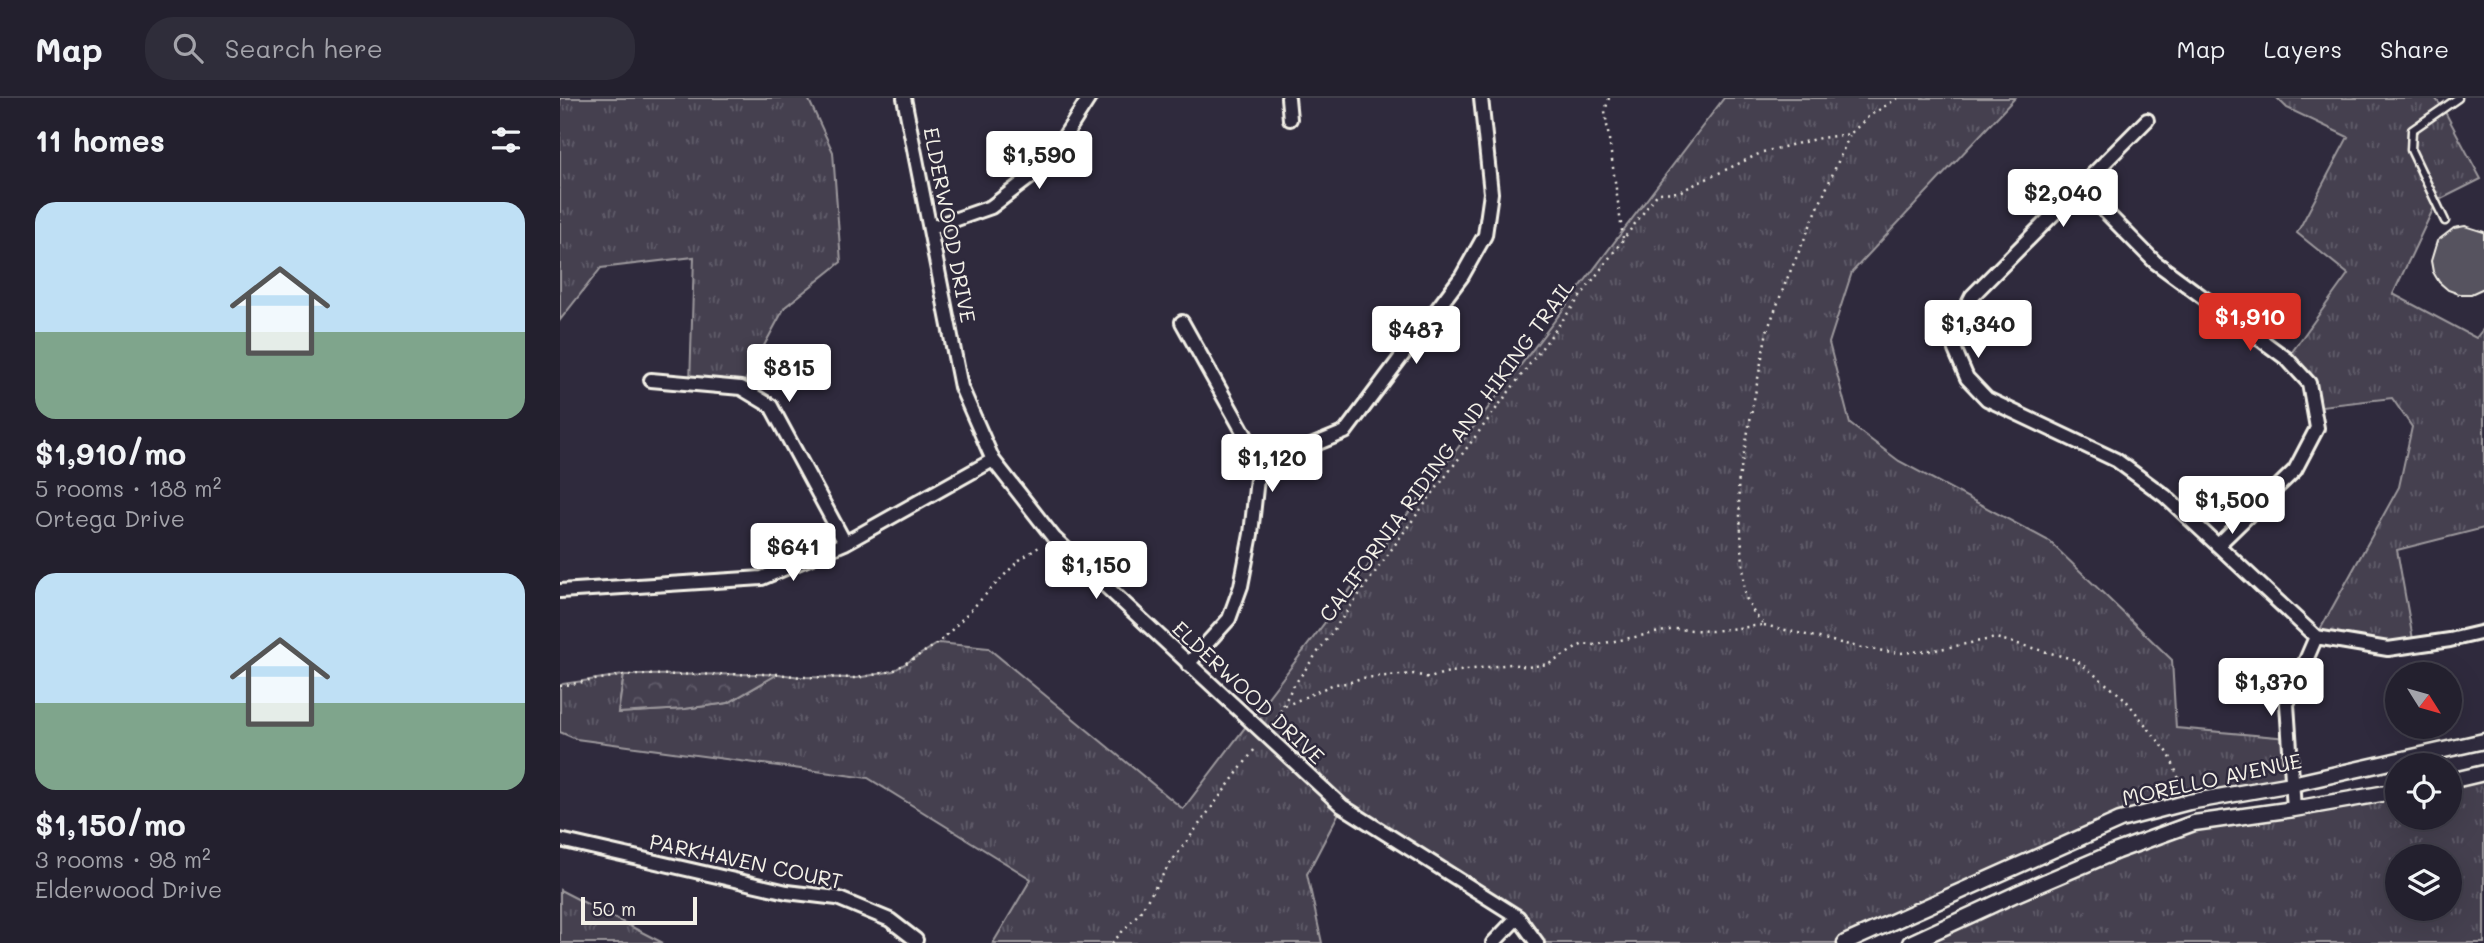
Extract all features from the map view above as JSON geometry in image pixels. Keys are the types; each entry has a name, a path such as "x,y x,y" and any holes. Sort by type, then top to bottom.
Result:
{"street":[{"name":"ELDERWOOD DRIVE","path":"904,98 961,387 993,460 1054,538 1342,806 1518,917 1537,943"},
{"path":"931,228 991,207 1046,165 1089,98"},
{"path":"1288,98 1290,119"},
{"path":"1259,460 1306,448 1345,432 1462,276 1485,235 1491,192 1481,98"},
{"path":"2147,120 1972,296 1958,324 1955,350 1967,378 1987,399 2116,460 2165,496 2316,638 2388,649 2484,632"},
{"path":"2082,188 2155,262 2287,359 2309,383 2317,428 2295,470 2218,545"},
{"path":"1182,322 1259,460 1251,534 1241,586 1229,619 1188,664"},
{"path":"651,380 741,388 771,406 845,543"},
{"path":"560,591 762,578 845,543 993,460"},
{"path":"2294,809 2287,704 2316,638"},
{"name":"MORELLO AVENUE","path":"1845,943 2120,820 2189,802 2292,784 2484,741"},
{"path":"2462,778 2484,773"},
{"name":"MORELLO AVENUE","path":"1910,943 2117,851 2194,823 2385,793"},
{"name":"PARKHAVEN COURT","path":"560,840 787,891 836,898 890,920 916,940"},
{"path":"1493,943 1518,917"}],"lane":[{"path":"2445,221 2410,150 2410,139 2412,130 2458,98"}],"path":[{"path":"1609,98 1605,111 1623,238"},
{"path":"1764,625 1745,596 1738,484 1767,331 1850,134 1869,116 1898,98"},
{"name":"CALIFORNIA RIDING AND HIKING TRAIL","path":"1112,943 1140,912 1195,828 1266,736 1292,688 1426,503 1658,193 1679,192 1763,152 1820,138 1850,134"},
{"path":"560,686 624,675 778,674 857,678 893,671 939,643 1018,561 1054,538"},
{"path":"1284,706 1334,684 1361,678 1414,674 1430,678 1444,673 1511,664 1528,667 1549,664 1583,644 1595,645 1675,629 1712,631 1764,625 1862,648 1900,653 1935,650 1996,638 2076,660 2124,698 2169,754 2189,802"}],"green space":[{"path":"560,98 808,98 833,152 841,262 785,307 741,388 690,384 694,257 601,268 560,320"},
{"path":"1724,98 2015,98 1852,272 1829,343 1850,424 1899,461 2049,541 2172,660 2176,728 2288,738 2289,784 2120,820 1845,943 1537,943 1518,917 1342,807 1307,874 1322,943 993,943 1031,879 868,778 576,739 560,732 560,686 563,684 624,675 618,713 684,709 728,703 778,674 857,678 893,671 939,643 988,648 1183,809"},
{"path":"2277,98 2435,98 2481,179 2437,201 2393,294 2476,338 2484,328 2484,528 2397,550 2414,645 2316,637 2399,487 2412,427 2392,398 2313,407 2309,383 2287,359 2348,274 2297,233 2348,137 2287,108"},
{"path":"778,674 728,703 618,713 624,675"},
{"path":"2484,773 2484,943 1910,943 2194,823 2385,793 2385,830 2462,830 2462,778"},
{"path":"560,890 663,943 560,943"}],"building":[{"path":"2465,226 2484,232 2484,288 2471,294 2459,294 2448,290 2439,282 2431,261 2437,241 2454,228"}]}
